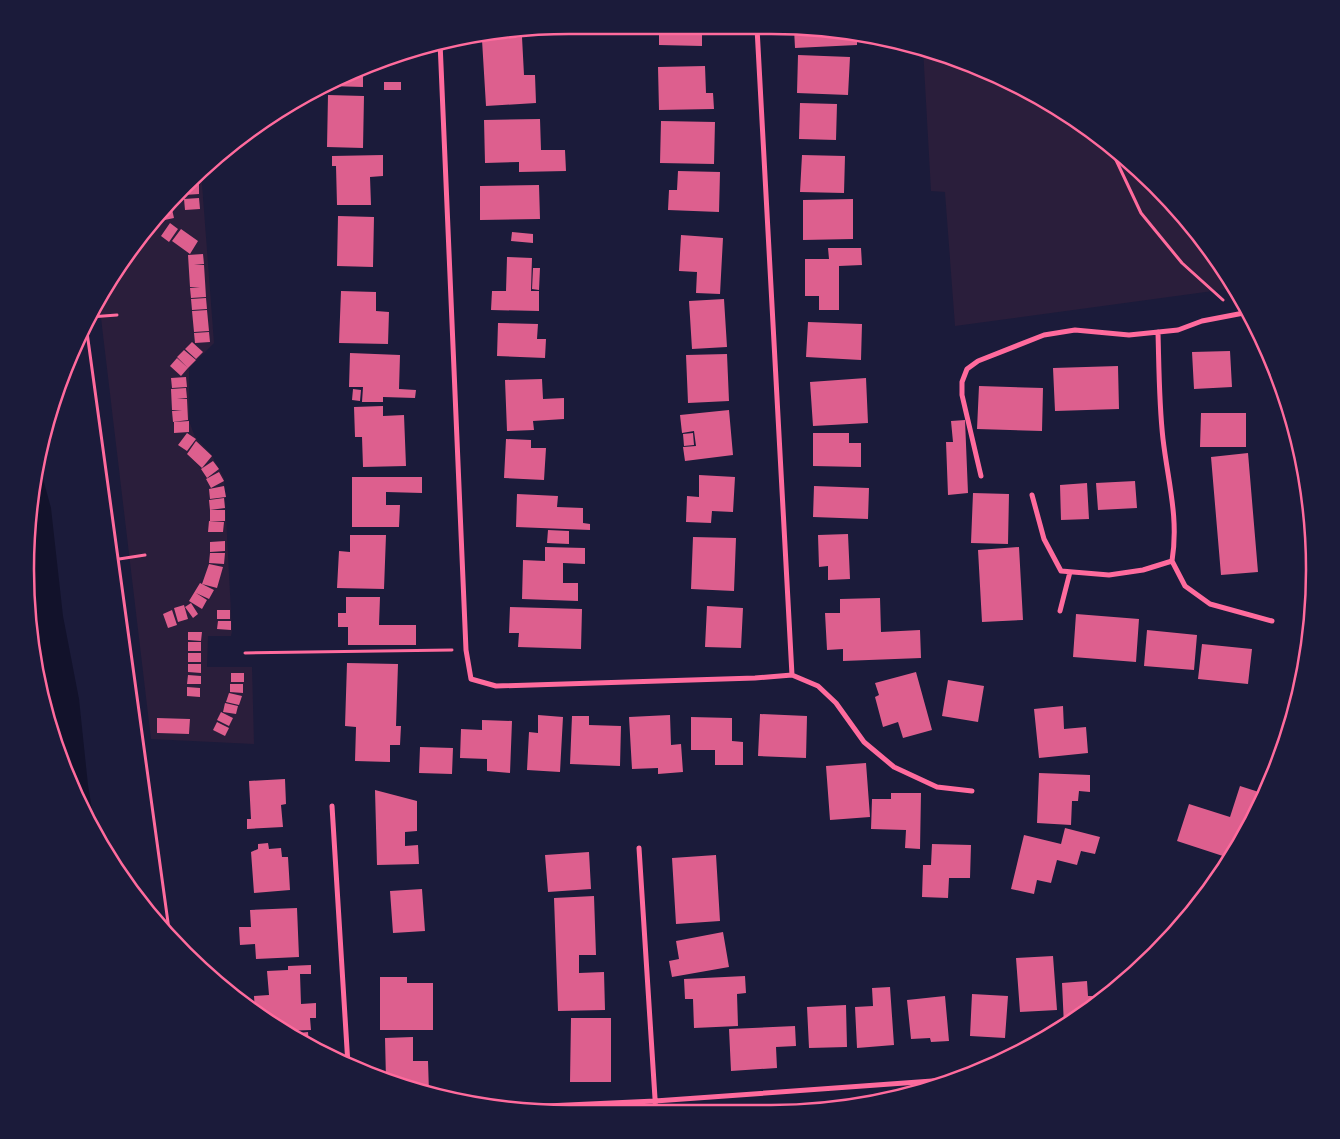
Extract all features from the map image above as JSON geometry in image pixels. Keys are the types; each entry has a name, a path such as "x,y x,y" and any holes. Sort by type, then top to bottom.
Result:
{"street":[{"path":"757,34 792,675"},
{"path":"440,50 466,650 471,679 496,686 605,684 792,675 818,686 836,703 864,742 894,767 937,787 972,791"},
{"path":"982,476 962,395 962,382 967,369 978,361 1044,335 1075,330 1129,334 1178,330 1202,321 1240,314"},
{"path":"1158,332 1159,392 1163,441 1172,494 1175,541 1172,561 1185,586 1210,604 1272,621"},
{"path":"1032,495 1044,539 1061,571 1109,576 1143,570 1172,561"},
{"path":"1060,611 1070,572"},
{"path":"332,806 347,1057"},
{"path":"639,848 655,1105"},
{"path":"569,1105 655,1101 928,1082"}],"path":[{"path":"1116,160 1141,213 1182,263 1227,304 1232,315"},
{"path":"98,316 117,314"},
{"path":"88,336 168,924"},
{"path":"119,559 145,555"},
{"path":"245,653 466,650"}],"shaded area":[{"path":"923,56 943,62 1007,89 1068,124 1097,144 1124,167 1173,216 1196,243 1226,289 955,326 945,192 931,191"},
{"path":"202,181 214,343 189,368 189,421 195,437 211,454 224,478 232,631 231,636 208,636 207,667 252,667 254,744 151,739 100,312 144,243","holes":["157,718 190,719 189,734 157,733"]},
{"path":"42,476 51,508 63,616 79,699 93,813 62,742 44,674 38,639 34,570 35,534"}],"building":[{"path":"659,34 702,34 702,46 659,45"},
{"path":"794,35 857,41 857,45 795,48"},
{"path":"522,37 524,75 535,75 536,103 486,106 482,41"},
{"path":"798,55 850,57 848,95 797,93"},
{"path":"705,66 706,93 713,93 714,109 659,110 658,67"},
{"path":"363,75 363,87 339,86"},
{"path":"384,82 401,82 401,90 384,90"},
{"path":"328,95 364,96 363,148 327,147"},
{"path":"800,103 837,104 836,140 799,139"},
{"path":"540,119 541,150 565,150 566,171 519,172 519,162 485,163 484,120"},
{"path":"661,121 715,122 714,164 660,163"},
{"path":"383,155 383,176 370,177 371,205 337,205 336,166 332,166 332,156"},
{"path":"802,155 845,156 844,193 800,192"},
{"path":"678,171 720,172 719,212 668,210 669,190 677,190"},
{"path":"198,184 199,194 187,195"},
{"path":"539,185 540,219 480,220 480,186"},
{"path":"199,198 200,209 185,210 184,199"},
{"path":"853,199 853,239 803,240 803,200"},
{"path":"172,211 174,218 163,220"},
{"path":"338,216 374,217 373,267 337,266"},
{"path":"170,223 178,229 169,242 161,236"},
{"path":"181,229 198,241 190,254 172,241"},
{"path":"512,232 533,234 533,243 511,241"},
{"path":"681,235 723,238 720,294 696,293 697,272 679,271"},
{"path":"828,248 861,248 862,265 839,266 839,310 819,310 819,296 805,296 805,259 829,259"},
{"path":"203,254 204,264 194,265 204,265 206,297 191,298 190,288 200,287 190,287 188,255"},
{"path":"507,257 532,258 531,291 539,291 539,311 491,310 492,291 506,291"},
{"path":"533,268 540,268 539,290 532,289"},
{"path":"341,291 376,292 376,311 389,312 388,344 339,343"},
{"path":"206,298 207,309 192,310 191,299"},
{"path":"724,299 727,347 692,349 689,301"},
{"path":"207,310 209,331 194,332 192,311"},
{"path":"808,322 862,324 861,360 806,357"},
{"path":"498,323 538,324 537,339 546,339 545,358 497,356"},
{"path":"209,332 210,342 195,343 194,333"},
{"path":"192,342 203,352 196,359 185,349"},
{"path":"184,350 196,360 188,368 177,357"},
{"path":"1230,351 1232,387 1194,389 1192,352"},
{"path":"350,353 400,355 399,389 416,390 415,398 383,397 383,402 362,402 363,387 349,387"},
{"path":"727,354 729,401 688,403 686,355"},
{"path":"177,358 188,368 181,376 170,366"},
{"path":"1118,366 1119,409 1055,411 1053,368"},
{"path":"186,377 187,387 172,388 171,378"},
{"path":"866,378 868,423 813,426 810,382"},
{"path":"542,379 543,399 564,398 564,419 533,421 534,430 507,431 505,380"},
{"path":"979,386 1043,388 1042,431 977,429"},
{"path":"186,388 187,398 177,399 187,399 188,420 173,422 172,411 182,410 172,410 171,389"},
{"path":"353,389 361,390 360,401 352,400"},
{"path":"383,406 383,416 404,415 406,466 363,467 362,437 355,437 354,407"},
{"path":"729,410 733,455 685,461 683,447 696,446 694,431 682,433 680,415"},
{"path":"1201,413 1246,413 1246,447 1200,447"},
{"path":"965,420 968,493 948,495 946,442 953,442 951,421"},
{"path":"189,421 189,432 174,433 174,422"},
{"path":"187,433 196,439 187,451 178,445"},
{"path":"693,433 694,445 684,446 683,434"},
{"path":"813,433 849,433 849,443 861,443 861,467 813,466"},
{"path":"506,439 531,440 531,448 546,448 544,480 504,478"},
{"path":"196,441 212,456 202,468 187,454"},
{"path":"1248,453 1258,572 1221,575 1211,457"},
{"path":"213,461 219,469 207,478 201,469"},
{"path":"219,472 224,481 211,488 206,479"},
{"path":"699,475 735,477 733,512 712,511 711,523 686,522 687,496 699,497"},
{"path":"352,477 422,477 422,493 386,492 386,505 400,505 399,527 352,527"},
{"path":"1135,481 1137,508 1098,510 1096,483"},
{"path":"1087,483 1089,519 1061,520 1060,485"},
{"path":"224,486 226,497 210,499 209,489"},
{"path":"814,486 869,488 868,519 813,517"},
{"path":"973,493 1009,494 1008,544 971,543"},
{"path":"517,494 558,496 557,507 583,508 583,523 590,524 590,530 516,527"},
{"path":"224,498 225,508 210,510 209,500"},
{"path":"210,510 225,510 225,521 210,521"},
{"path":"209,521 224,522 223,532 208,532"},
{"path":"548,530 569,531 569,544 547,543"},
{"path":"848,534 850,579 828,580 828,566 819,567 818,535"},
{"path":"350,535 386,535 384,589 337,588 339,551 350,552"},
{"path":"693,537 736,538 734,591 691,589"},
{"path":"225,541 225,551 210,552 210,542"},
{"path":"545,547 585,548 585,564 563,563 563,583 578,583 578,601 522,599 523,560 545,561"},
{"path":"1019,547 1023,620 982,622 978,550"},
{"path":"210,553 225,553 224,564 209,563"},
{"path":"209,564 223,567 217,588 202,584"},
{"path":"200,583 214,590 209,599 196,593 207,600 202,609 189,601"},
{"path":"346,597 380,597 379,625 416,625 416,645 348,645 348,627 338,627 338,613 346,613"},
{"path":"880,598 881,632 920,630 921,658 843,661 843,649 827,650 825,613 840,613 840,599"},
{"path":"191,603 198,614 193,618 185,607"},
{"path":"184,605 188,619 178,622 174,608"},
{"path":"707,606 743,608 741,648 705,647"},
{"path":"510,607 582,609 581,649 518,647 519,633 509,633"},
{"path":"172,610 177,625 168,628 163,614"},
{"path":"217,610 230,610 230,619 217,619"},
{"path":"1076,614 1139,619 1136,662 1073,657"},
{"path":"218,621 231,621 231,630 217,629"},
{"path":"1147,630 1197,635 1194,670 1144,666"},
{"path":"188,632 202,632 201,641 188,640"},
{"path":"188,642 201,642 201,651 188,651"},
{"path":"1202,644 1252,649 1248,684 1198,679"},
{"path":"188,653 201,653 201,662 188,662"},
{"path":"347,663 398,664 396,726 401,726 400,745 390,745 390,762 355,761 356,727 345,726"},
{"path":"188,664 201,664 201,673 188,672"},
{"path":"916,672 932,730 903,738 898,722 883,727 875,697 879,695 875,683"},
{"path":"231,673 244,673 244,682 231,682"},
{"path":"188,675 201,676 201,684 187,684"},
{"path":"948,680 984,686 978,722 942,716"},
{"path":"230,684 243,684 243,693 230,692"},
{"path":"187,687 200,688 200,697 187,696"},
{"path":"229,693 242,696 239,705 226,702"},
{"path":"225,703 238,706 236,714 223,712"},
{"path":"1063,706 1064,729 1086,727 1088,753 1039,758 1034,709"},
{"path":"221,712 233,718 229,726 217,720"},
{"path":"760,714 807,716 806,758 758,756"},
{"path":"538,715 563,717 560,772 527,770 529,732 538,733"},
{"path":"670,715 671,745 681,744 683,772 658,774 658,768 632,769 629,717"},
{"path":"572,716 589,716 589,725 621,726 620,766 570,764"},
{"path":"691,717 732,718 732,741 743,742 743,765 715,765 715,750 691,750"},
{"path":"157,718 190,719 189,734 157,733"},
{"path":"482,720 512,721 510,773 487,771 487,759 460,758 461,729 482,730"},
{"path":"217,722 229,728 225,736 213,730"},
{"path":"420,747 453,748 452,774 419,773"},
{"path":"866,763 870,817 830,820 826,766"},
{"path":"1039,773 1090,775 1090,792 1079,791 1078,801 1072,801 1071,825 1037,823"},
{"path":"285,779 286,804 281,805 283,827 247,829 247,819 251,819 249,781"},
{"path":"1240,786 1258,792 1223,856 1177,841 1189,804 1230,817"},
{"path":"375,790 417,801 417,831 405,832 405,846 418,845 419,864 377,865"},
{"path":"891,793 921,793 920,849 905,848 906,830 871,829 872,799 891,799"},
{"path":"1065,828 1100,837 1095,854 1081,851 1077,865 1057,860 1051,883 1037,880 1034,894 1011,889 1024,835 1061,844"},
{"path":"268,843 269,849 281,848 282,857 288,857 290,890 254,893 251,852 258,849 258,844"},
{"path":"932,844 971,845 970,878 949,878 948,898 922,897 923,865 931,865"},
{"path":"589,852 591,889 548,892 545,855"},
{"path":"716,855 720,921 676,924 672,858"},
{"path":"422,889 425,931 393,933 390,891"},
{"path":"594,896 596,955 579,955 579,973 604,972 605,1010 558,1011 554,898"},
{"path":"297,908 299,957 256,959 255,944 240,945 239,927 251,927 250,910"},
{"path":"723,932 729,967 672,977 669,961 679,959 676,941"},
{"path":"1053,956 1057,1010 1020,1012 1016,958"},
{"path":"311,965 311,974 300,974 301,1004 316,1003 316,1018 310,1018 311,1030 298,1030 254,1003 254,996 269,995 267,971 288,970 288,966"},
{"path":"745,976 746,993 737,994 738,1026 694,1028 693,999 685,999 684,979"},
{"path":"380,977 407,977 407,983 433,983 433,1030 380,1030"},
{"path":"1087,981 1088,996 1095,996 1064,1018 1062,983"},
{"path":"890,987 894,1045 857,1048 855,1007 873,1006 872,988"},
{"path":"972,994 1008,996 1005,1038 970,1036"},
{"path":"945,996 949,1041 931,1042 930,1038 911,1039 907,1000"},
{"path":"846,1005 847,1047 809,1048 807,1007"},
{"path":"571,1018 611,1018 611,1082 570,1082"},
{"path":"795,1026 796,1046 776,1047 777,1068 731,1071 729,1029"},
{"path":"413,1037 413,1061 428,1061 429,1086 386,1073 385,1038"}]}
